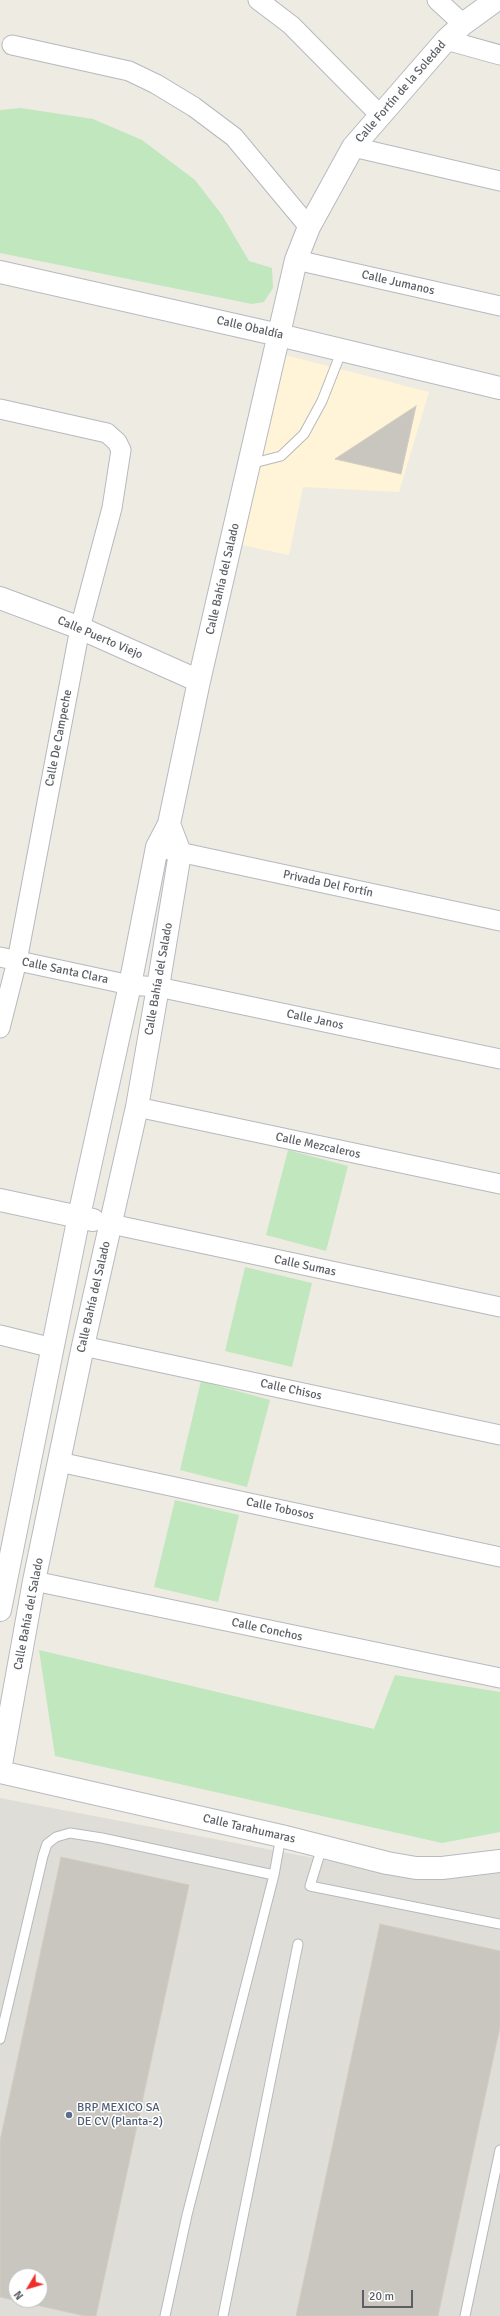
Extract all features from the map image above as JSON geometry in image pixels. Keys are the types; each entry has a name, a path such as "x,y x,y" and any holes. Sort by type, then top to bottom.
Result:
{"street":[{"name":"Calle Fortín de la Soledad","path":"258,0 291,25 379,114"},
{"path":"437,0 463,24"},
{"name":"Calle Fortín de la Soledad","path":"279,335 296,260 310,227 353,147 379,114 446,40 463,24 496,0"},
{"name":"Calle Fortín de la Soledad","path":"446,40 500,56"},
{"path":"12,45 129,71 156,84 194,107 234,138 310,227"},
{"name":"Calle Fortín de la Soledad","path":"353,147 500,181"},
{"name":"Calle Jumanos","path":"296,260 500,306"},
{"name":"Calle Obaldía","path":"0,272 279,335 500,388"},
{"name":"Calle Bahía del Salado","path":"0,1610 79,1216 130,985 157,847 170,824 198,681 279,335"},
{"name":"Calle De Campeche","path":"0,409 107,432 118,442 121,450 112,508 80,628 8,959 0,1028"},
{"name":"Calle Puerto Viejo","path":"0,598 80,628 198,681"},
{"name":"Calle Bahía del Salado","path":"0,1771 34,1581 83,1346 136,1107 158,987 180,853 170,824"},
{"name":"Privada Del Fortín","path":"157,847 500,921"},
{"name":"Calle Santa Clara","path":"8,959 130,985"},
{"name":"Calle Janos","path":"130,985 158,987 500,1059"},
{"name":"Calle Mezcaleros","path":"136,1107 500,1184"},
{"path":"0,1200 111,1224"},
{"name":"Calle Sumas","path":"111,1224 500,1307"},
{"path":"0,1336 53,1348"},
{"name":"Calle Chisos","path":"83,1346 500,1435"},
{"name":"Calle Tobosos","path":"59,1462 500,1557"},
{"name":"Calle Conchos","path":"34,1581 500,1678"},
{"name":"Calle Tarahumaras","path":"0,1771 282,1836 387,1863 416,1868 465,1866 500,1860"}],"lane":[{"path":"250,464 281,456 304,434 322,401 342,350"},
{"path":"0,2039 4,1997 43,1856 47,1844 56,1837 70,1833 102,1838 274,1875"},
{"path":"165,2316 186,2215 274,1875 282,1836"},
{"path":"322,1847 310,1886 500,1924"},
{"path":"223,2316 298,1944"},
{"path":"465,2316 500,2150"}],"shaded area":[{"path":"285,355 429,392 399,492 303,487 289,555 242,545"},
{"path":"0,1798 429,1880 500,1866 500,2316 0,2316"}],"green space":[{"path":"21,108 93,119 142,140 195,180 222,215 249,261 272,268 273,288 264,302 252,304 0,253 0,110"},
{"path":"288,1150 348,1166 326,1251 266,1235"},
{"path":"245,1267 312,1283 292,1367 225,1351"},
{"path":"201,1381 270,1400 247,1487 180,1470"},
{"path":"175,1500 239,1515 218,1602 154,1587"},
{"path":"39,1650 374,1729 395,1675 500,1692 500,1832 442,1843 55,1756"}],"building":[{"path":"416,406 401,474 335,459"},
{"path":"61,1857 189,1885 96,2316 85,2316 48,2308 48,2268 8,2268 8,2299 0,2297 0,2141"},
{"path":"380,1924 500,1951 500,2027 438,2316 296,2316"}],"place":[{"name":"BRP MEXICO SA DE CV (Planta-2)","path":"69,2115"}]}
